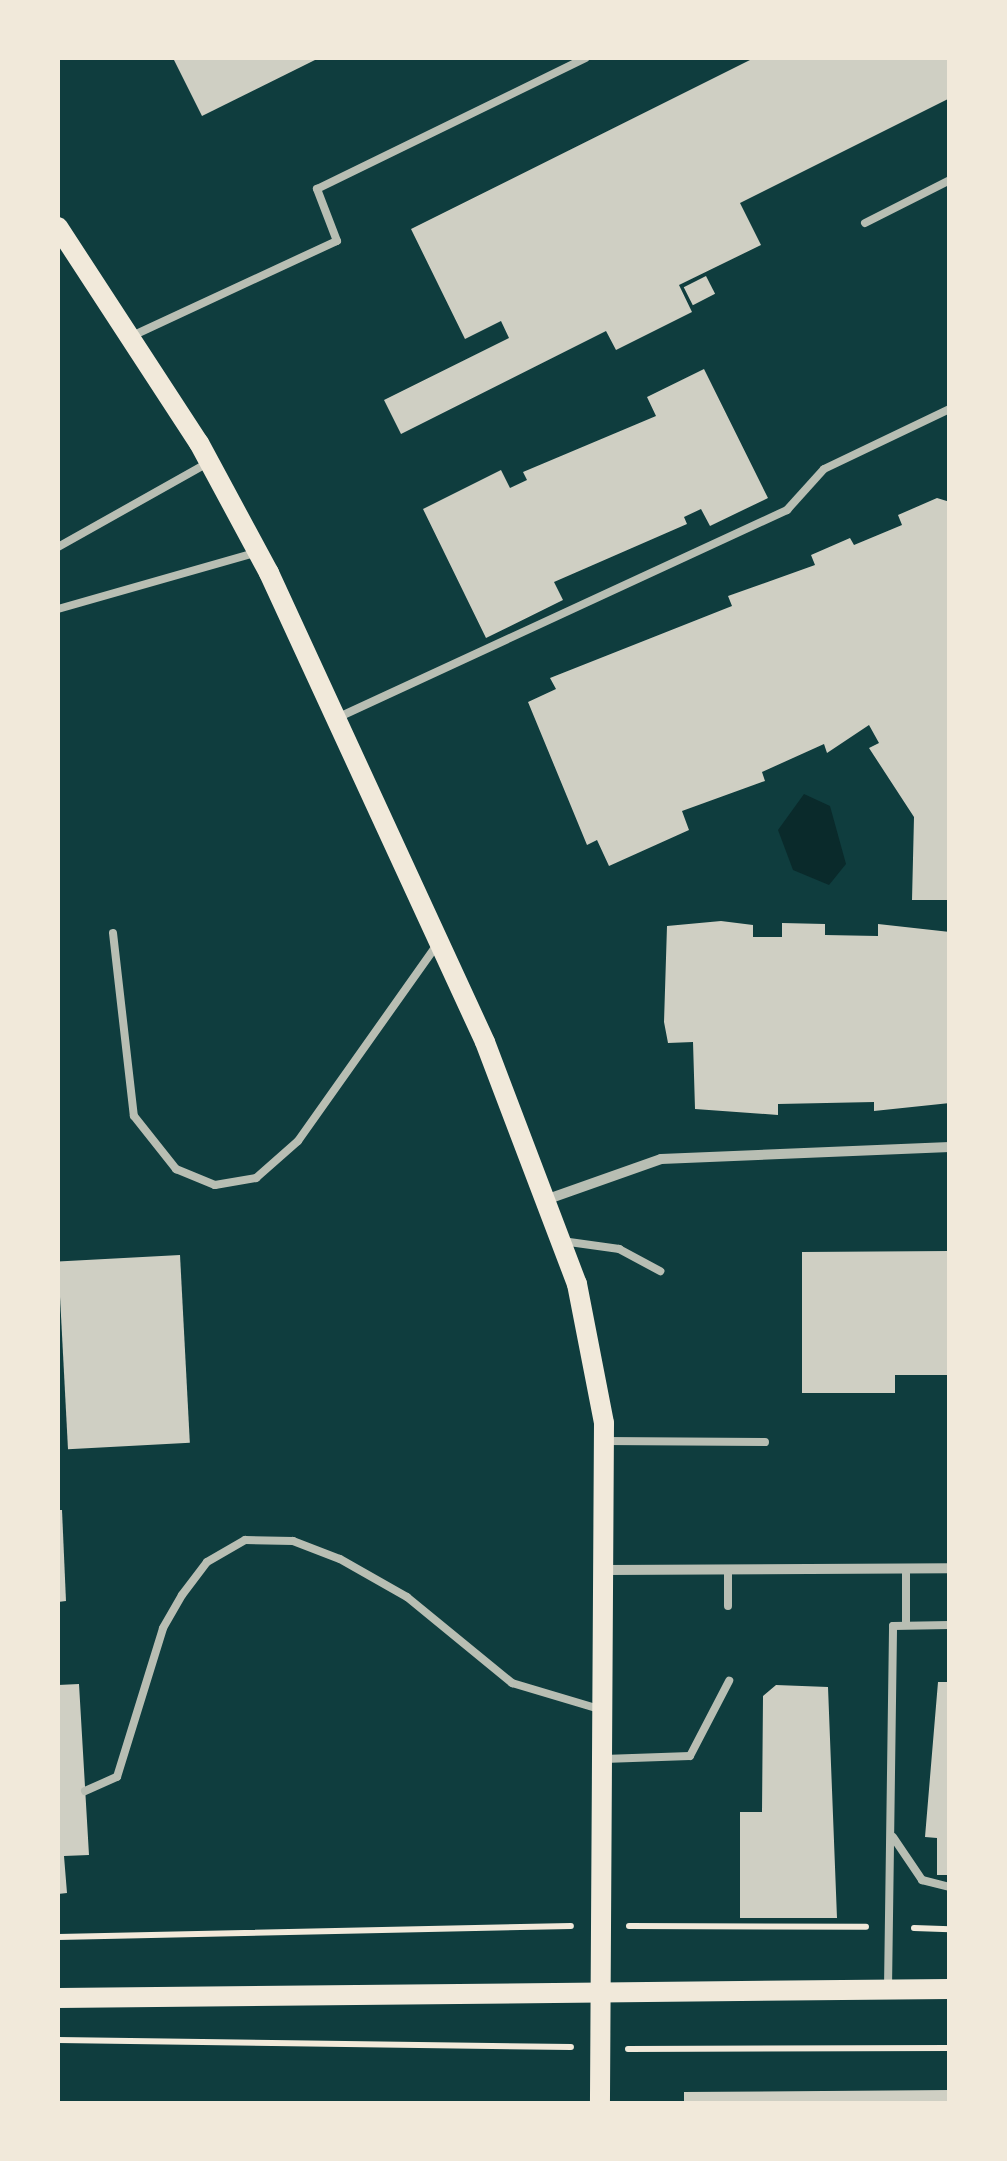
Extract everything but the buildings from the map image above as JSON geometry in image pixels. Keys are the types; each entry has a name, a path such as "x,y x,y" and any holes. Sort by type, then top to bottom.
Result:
{"main road":[{"path":"58,227 132,336 209,462 339,717 440,941 548,1199 594,1350 604,1441 606,1570 600,2104"},
{"path":"58,1998 950,1988"}],"street":[{"path":"548,1199 661,1159 950,1147"},
{"path":"606,1570 950,1568"}],"lane":[{"path":"132,336 338,241 318,190 586,58"},
{"path":"865,224 950,180"},
{"path":"339,717 787,510 824,469 950,408"},
{"path":"58,547 209,462"},
{"path":"58,609 257,552"},
{"path":"112,933 134,1116 176,1169 216,1185 256,1178 298,1140 440,941"},
{"path":"562,1241 619,1248 660,1271"},
{"path":"604,1441 765,1442"},
{"path":"85,1791 117,1777 163,1628 182,1595 206,1562 245,1540 293,1541 340,1560 407,1597 512,1683 602,1710"},
{"path":"906,1569 906,1625"},
{"path":"728,1570 728,1606"},
{"path":"888,1988 893,1626 950,1625"},
{"path":"602,1759 690,1756 728,1681"},
{"path":"891,1833 922,1880 950,1887"}],"path":[{"path":"668,1926 950,1929"},
{"path":"58,1937 493,1928"},
{"path":"58,2040 495,2046"},
{"path":"660,2049 950,2048"}],"water":[{"path":"804,794 830,806 846,864 829,885 793,870 778,830"}]}
